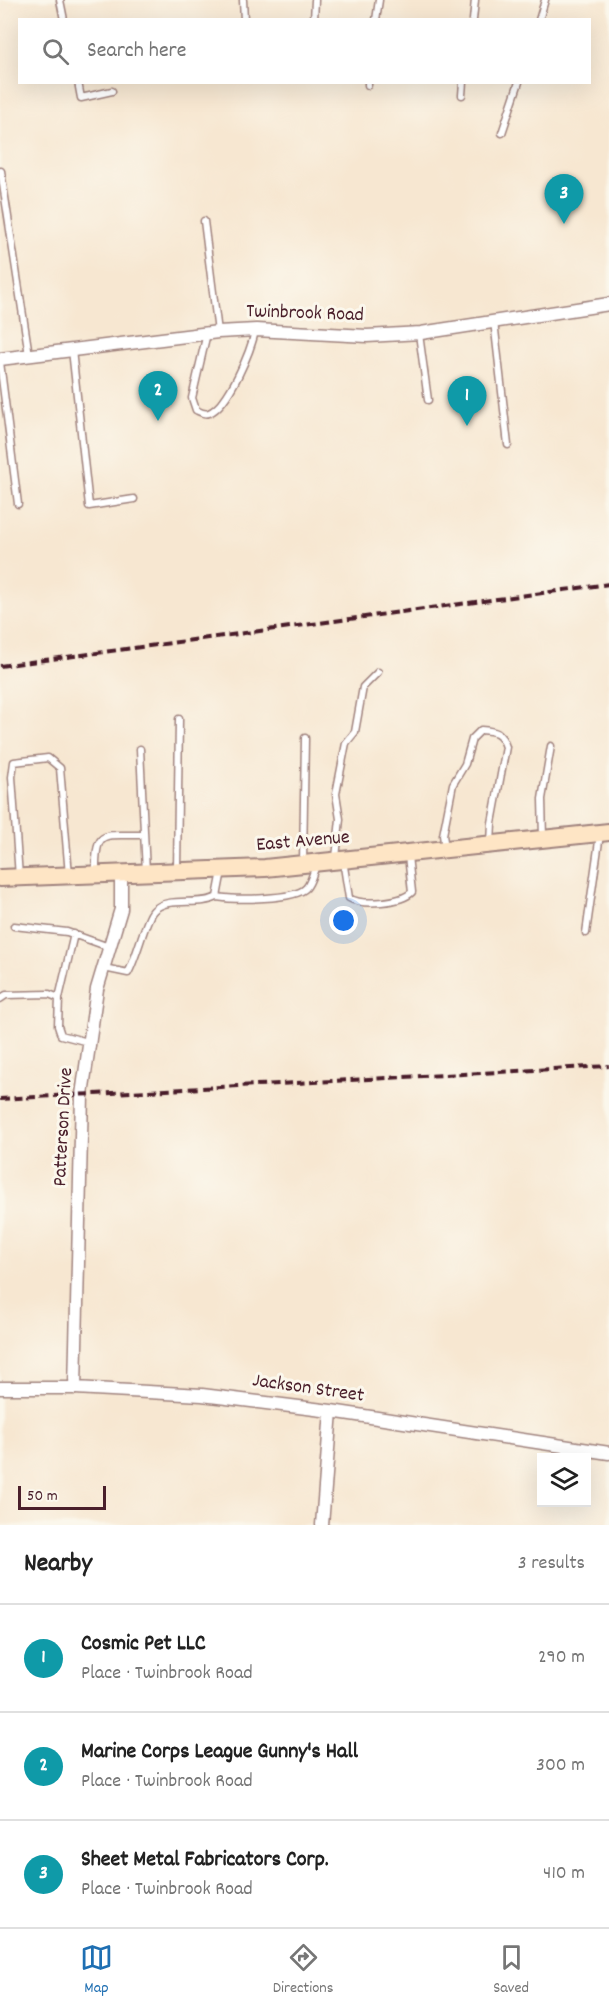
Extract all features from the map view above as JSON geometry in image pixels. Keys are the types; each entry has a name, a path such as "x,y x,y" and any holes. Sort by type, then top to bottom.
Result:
{"street":[{"name":"Twinbrook Road","path":"0,361 29,355 212,333 256,330 367,336 419,333 609,304"},
{"name":"East Avenue","path":"0,878 222,870 605,833"},
{"name":"Patterson Drive","path":"75,1388 82,1095 88,1042 104,968 121,909 121,873"},
{"name":"Jackson Street","path":"0,1388 75,1388 202,1395 331,1411 609,1453"},
{"path":"322,1525 331,1411"}],"lane":[{"path":"60,0 64,18"},
{"path":"243,0 244,18"},
{"path":"314,18 315,0"},
{"path":"376,18 379,0"},
{"path":"473,18 476,0"},
{"path":"539,18 545,0"},
{"path":"78,84 81,98 112,90"},
{"path":"462,94 463,84"},
{"path":"502,133 518,84"},
{"path":"2,171 29,355"},
{"path":"204,221 212,333 192,398 195,410 203,414 210,413 224,399 251,352 256,330"},
{"path":"494,321 508,446"},
{"path":"419,333 428,400"},
{"path":"72,350 89,506 134,499"},
{"path":"0,361 18,504"},
{"path":"378,672 363,687 355,732 346,743 336,794 340,819 335,847 349,898 357,903 405,899 412,892 408,853"},
{"path":"177,871 179,719"},
{"path":"445,849 443,835 453,784 465,764 472,739 481,730 496,732 503,737 506,747 492,823 492,844"},
{"path":"104,968 128,973 135,961 153,911 166,904 207,903 217,897 229,899 297,895 308,887 310,863 305,738"},
{"path":"543,839 542,799 552,746"},
{"path":"140,749 146,872"},
{"path":"19,878 12,777 14,762 48,758 60,768 69,875"},
{"path":"586,933 605,833"},
{"path":"96,874 95,850 101,839 107,836 144,835"},
{"path":"217,897 222,870"},
{"path":"14,926 74,934 110,948"},
{"path":"74,934 58,998 58,1026 61,1035 88,1042"},
{"path":"0,999 6,995 49,994 58,998"}],"railway":[{"path":"0,666 609,584"},
{"path":"0,1099 609,1066"}],"place":[{"name":"Sheet Metal Fabricators Corp.","path":"564,224"},
{"name":"Marine Corps League Gunny's Hall","path":"158,421"},
{"name":"Cosmic Pet LLC","path":"467,426"}]}
